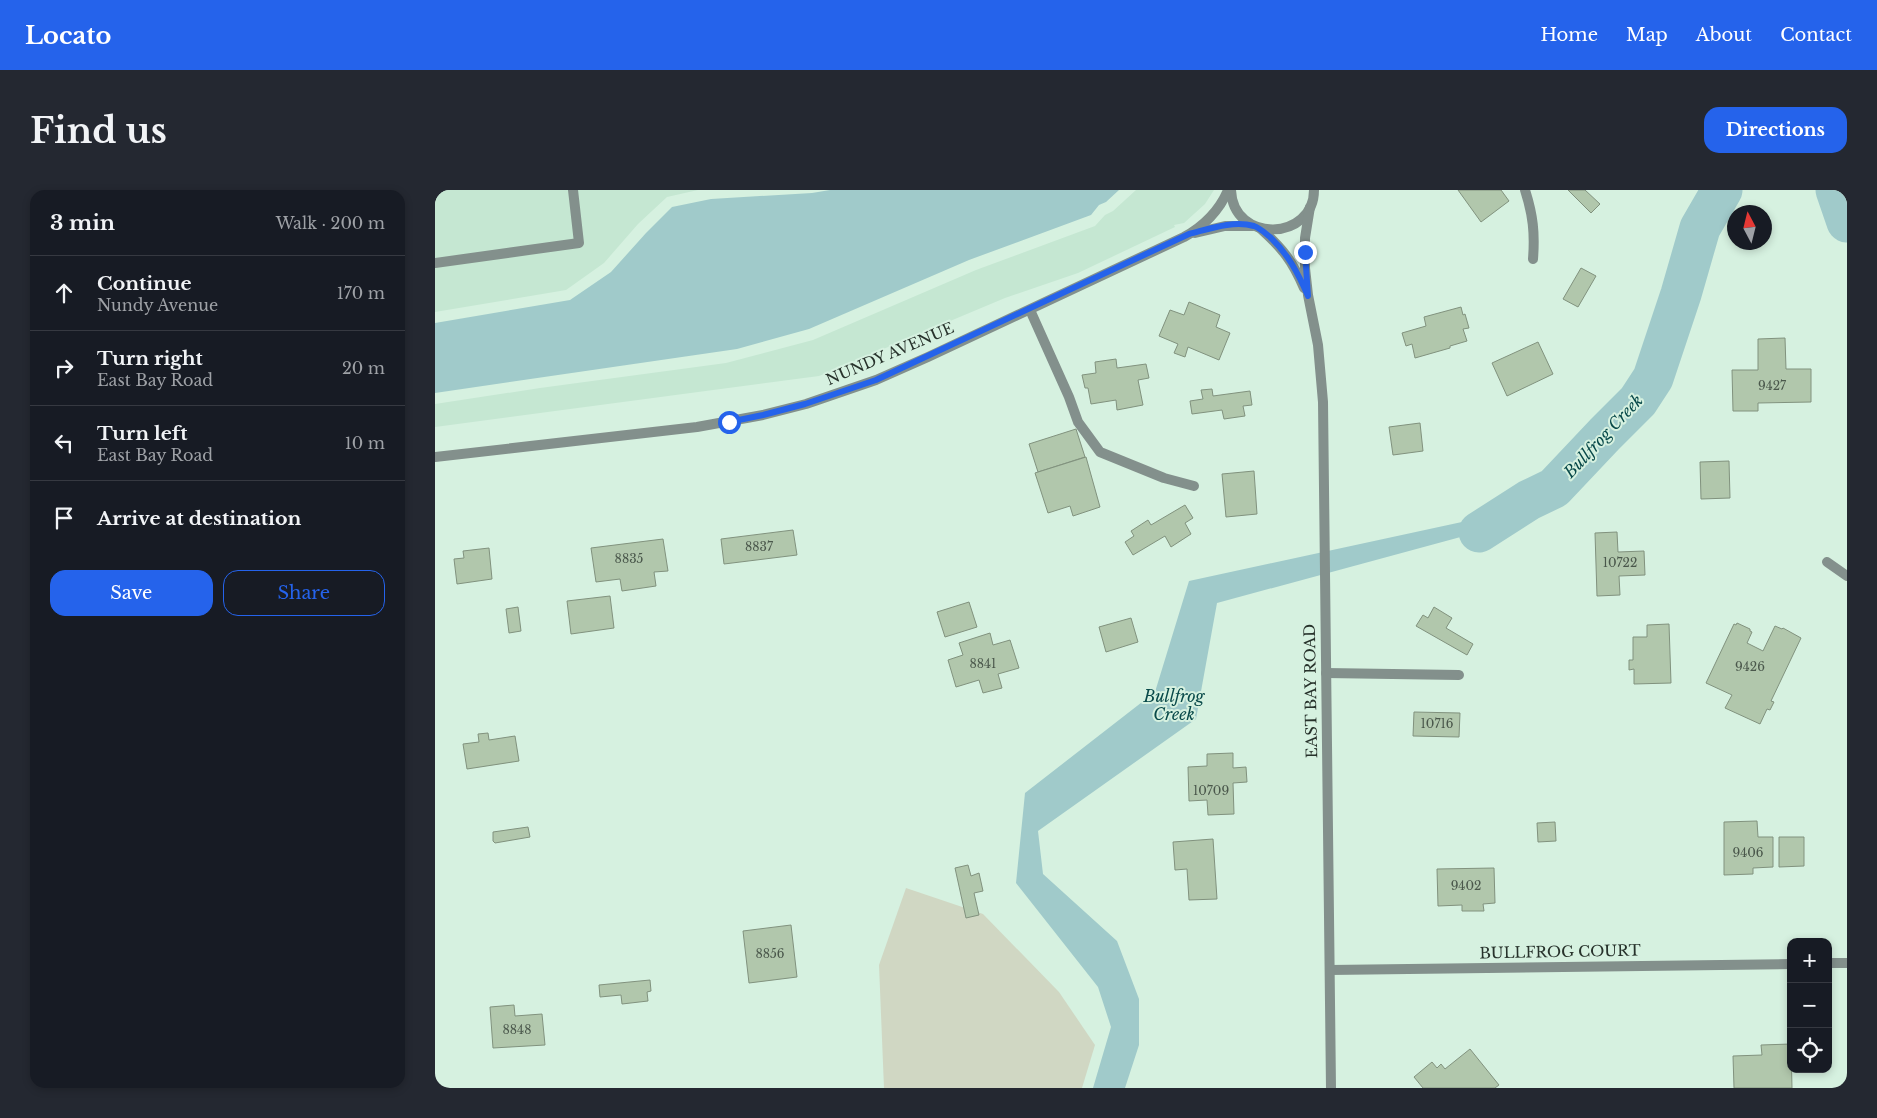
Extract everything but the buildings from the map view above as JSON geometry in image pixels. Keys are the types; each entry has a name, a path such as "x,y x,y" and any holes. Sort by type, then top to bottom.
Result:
{"street":[{"path":"435,263 579,243 573,190"},
{"name":"EAST BAY ROAD","path":"1229,190 1235,208 1243,218 1285,252 1296,269 1308,296"},
{"name":"NUNDY AVENUE","path":"1189,234 1214,214 1229,190"},
{"name":"EAST BAY ROAD","path":"1313,190 1305,238 1305,268 1320,363 1323,402 1331,1088"},
{"path":"1525,190 1535,232 1533,259"},
{"name":"NUNDY AVENUE","path":"435,457 687,428 763,415 876,380 1189,234 1225,226 1280,230 1302,218 1310,207"},
{"path":"1029,310 1069,397 1078,422 1100,452 1164,478 1194,486"},
{"path":"1827,562 1847,576"},
{"path":"1326,672 1459,675"},
{"path":"1832,963 1847,963"},
{"name":"BULLFROG COURT","path":"1329,970 1787,964"}],"shaded area":[{"path":"435,190 698,190 667,197 638,224 604,263 566,290 435,312"},
{"path":"1136,190 1214,190 1205,204 1184,223 1174,225 1175,227 1078,273 1005,298 819,376 435,427 435,404 726,363 813,340 976,270 1095,226 1105,215 1113,211"},
{"path":"906,888 983,914 1059,992 1095,1045 1082,1088 884,1088 879,965"}],"water":[{"path":"830,190 1119,190 1106,202 1099,205 1091,215 969,260 809,329 737,349 435,393 435,323 570,300 611,272 672,207 711,199 812,193"},
{"name":"Bullfrog Creek","path":"1485,517 1479,532 1217,603 1196,719 1038,831 1043,874 1117,941 1139,999 1139,1045 1125,1088 1093,1088 1111,1027 1098,987 1016,883 1025,793 1155,692 1189,581"}],"waterway":[{"name":"Bullfrog Creek","path":"1479,532 1529,500 1554,488 1638,401 1653,378 1681,294 1700,228 1722,190"},
{"name":"Bullfrog Creek","path":"1836,190 1847,222"}],"route":[{"path":"729,422 805,404 876,380 1189,234 1211,228 1236,225 1259,228 1285,252 1296,269 1308,296 1305,252"}]}
